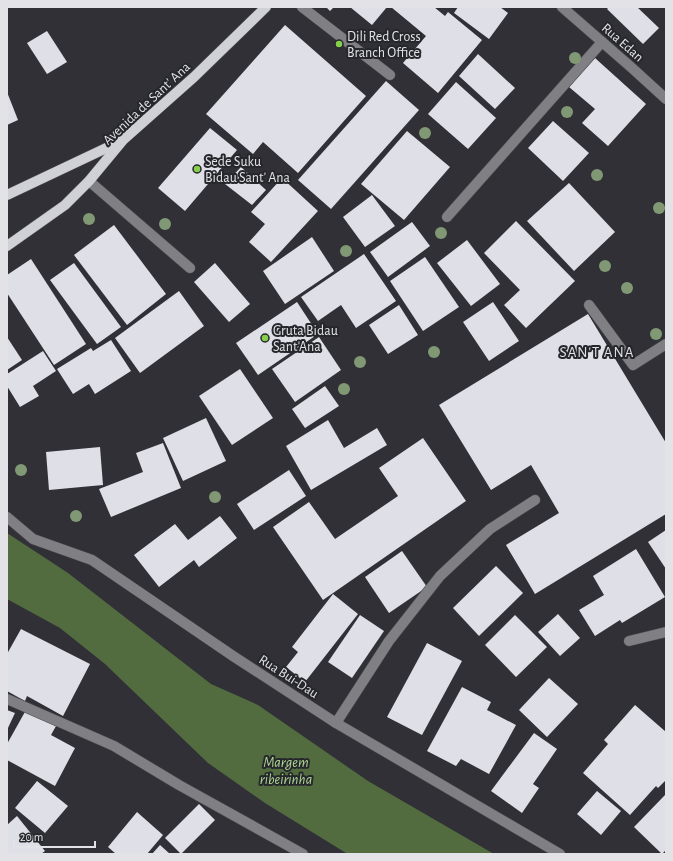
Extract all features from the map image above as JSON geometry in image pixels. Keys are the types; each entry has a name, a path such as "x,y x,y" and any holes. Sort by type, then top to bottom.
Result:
{"main road":[{"name":"Avenida de Sant' Ana","path":"7,246 65,205 89,180 123,140 194,77 266,7"},
{"path":"7,195 123,140"}],"street":[{"path":"302,7 390,75"},
{"name":"Rua Edan","path":"562,7 666,99"},
{"path":"447,217 602,42"},
{"path":"89,180 190,268"},
{"path":"589,305 633,365 666,344"},
{"path":"336,723 389,641 440,576 490,529 535,500"},
{"name":"Rua Bui-Dau","path":"7,517 33,539 92,560 233,656 336,723 560,854"},
{"path":"629,641 666,632"},
{"path":"7,699 114,746 179,785 303,854"}],"water":[{"name":"Margem ribeirinha","path":"7,533 68,573 211,684 258,705 368,781 494,854 346,853 265,803 208,763 105,664 60,628 7,599"}],"building":[{"path":"326,7 334,7 330,11"},
{"path":"350,7 387,7 372,25"},
{"path":"391,7 434,7 445,16 448,12 482,40 438,93 403,63 426,36"},
{"path":"458,7 500,7 508,13 489,39 454,13"},
{"path":"609,7 637,7 659,28 643,44 607,9"},
{"path":"285,25 366,96 298,173 263,142 253,154 206,114"},
{"path":"47,31 67,62 47,74 27,43"},
{"path":"478,54 515,88 495,109 459,76"},
{"path":"595,58 646,104 608,146 582,123 595,109 569,87"},
{"path":"386,81 419,110 331,209 298,180"},
{"path":"456,82 496,118 468,149 428,114"},
{"path":"7,92 18,120 7,125"},
{"path":"553,121 589,153 563,181 528,148"},
{"name":"Sede Suku Bidau Sant' Ana","path":"210,128 237,150 185,211 158,188"},
{"path":"407,131 450,167 404,220 361,184"},
{"path":"241,167 266,190 252,205 225,184"},
{"path":"282,178 318,211 271,262 249,242 265,224 251,212"},
{"path":"569,183 615,232 574,271 527,221"},
{"path":"372,195 395,226 365,247 343,217"},
{"path":"516,221 575,281 526,328 504,305 520,290 484,253"},
{"path":"412,222 430,246 388,277 370,252"},
{"path":"114,225 166,294 127,325 74,255"},
{"path":"312,237 334,271 285,304 263,271"},
{"path":"467,240 500,284 471,306 437,263"},
{"path":"364,254 396,301 356,328 341,305 318,321 301,297"},
{"path":"425,257 459,307 423,331 390,281"},
{"path":"31,259 86,344 54,365 7,293 7,275"},
{"path":"74,263 121,327 97,344 50,280"},
{"path":"215,263 250,304 229,322 194,282"},
{"path":"179,291 204,326 140,373 115,338"},
{"path":"297,302 318,334 258,375 236,343"},
{"path":"493,302 519,341 489,361 463,322"},
{"path":"399,305 418,335 388,354 369,325"},
{"path":"588,314 666,443 666,514 535,594 506,545 559,513 531,465 491,490 439,405"},
{"path":"7,337 22,360 7,370"},
{"path":"319,337 341,370 295,402 272,369"},
{"path":"111,340 131,371 95,394 89,384 73,394 57,369 91,348 93,351"},
{"path":"43,351 56,371 33,386 39,396 20,407 7,386 7,374"},
{"path":"240,369 273,418 232,445 199,396"},
{"path":"325,386 339,406 305,428 292,409"},
{"path":"206,418 226,461 183,481 163,438"},
{"path":"328,420 344,448 377,428 387,445 311,490 286,446"},
{"path":"423,438 466,501 323,600 273,527 309,502 335,539 398,496 379,468"},
{"path":"163,443 181,488 111,517 99,489 143,472 136,453"},
{"path":"100,447 103,485 49,490 46,452"},
{"path":"289,470 306,496 254,530 237,504"},
{"path":"220,516 237,538 199,567 194,560 159,587 134,555 175,524 188,540"},
{"path":"666,530 666,569 648,542"},
{"path":"636,549 665,597 622,623 620,620 595,636 579,610 604,595 593,576"},
{"path":"402,551 427,587 389,613 365,577"},
{"path":"496,566 523,593 479,636 453,608"},
{"path":"333,594 358,614 305,682 286,667 298,652 292,647"},
{"path":"558,614 580,638 560,656 538,632"},
{"path":"360,615 384,631 352,678 328,662"},
{"path":"515,615 547,647 516,677 485,645"},
{"path":"21,629 90,664 63,716 27,696 25,701 7,691 7,654"},
{"path":"427,643 462,661 422,735 387,717"},
{"path":"549,678 578,704 547,737 519,710"},
{"path":"462,687 491,702 487,710 516,725 489,774 461,759 456,766 427,751"},
{"path":"635,705 666,732 666,780 658,788 656,786 630,815 583,773 608,744 604,740"},
{"path":"7,710 15,713 7,730"},
{"path":"26,710 56,726 51,735 75,748 55,786 7,760 7,744"},
{"path":"534,733 557,749 533,784 539,788 522,813 491,791"},
{"path":"37,781 68,806 45,833 15,808"},
{"path":"597,791 621,811 601,835 577,814"},
{"path":"666,794 666,850 662,854 634,827"},
{"path":"199,804 215,820 181,854 165,838"},
{"path":"137,812 163,835 147,854 116,854 108,847"},
{"path":"17,816 45,851 41,854 7,854 7,825"},
{"path":"160,845 170,854 152,854"}],"place":[{"name":"Dili Red Cross Branch Office","path":"339,44"},
{"name":"Sede Suku Bidau Sant' Ana","path":"197,169"},
{"name":"Gruta Bidau Sant'Ana","path":"265,338"}],"district":[{"name":"SAN'T ANA","path":"597,352"}]}
